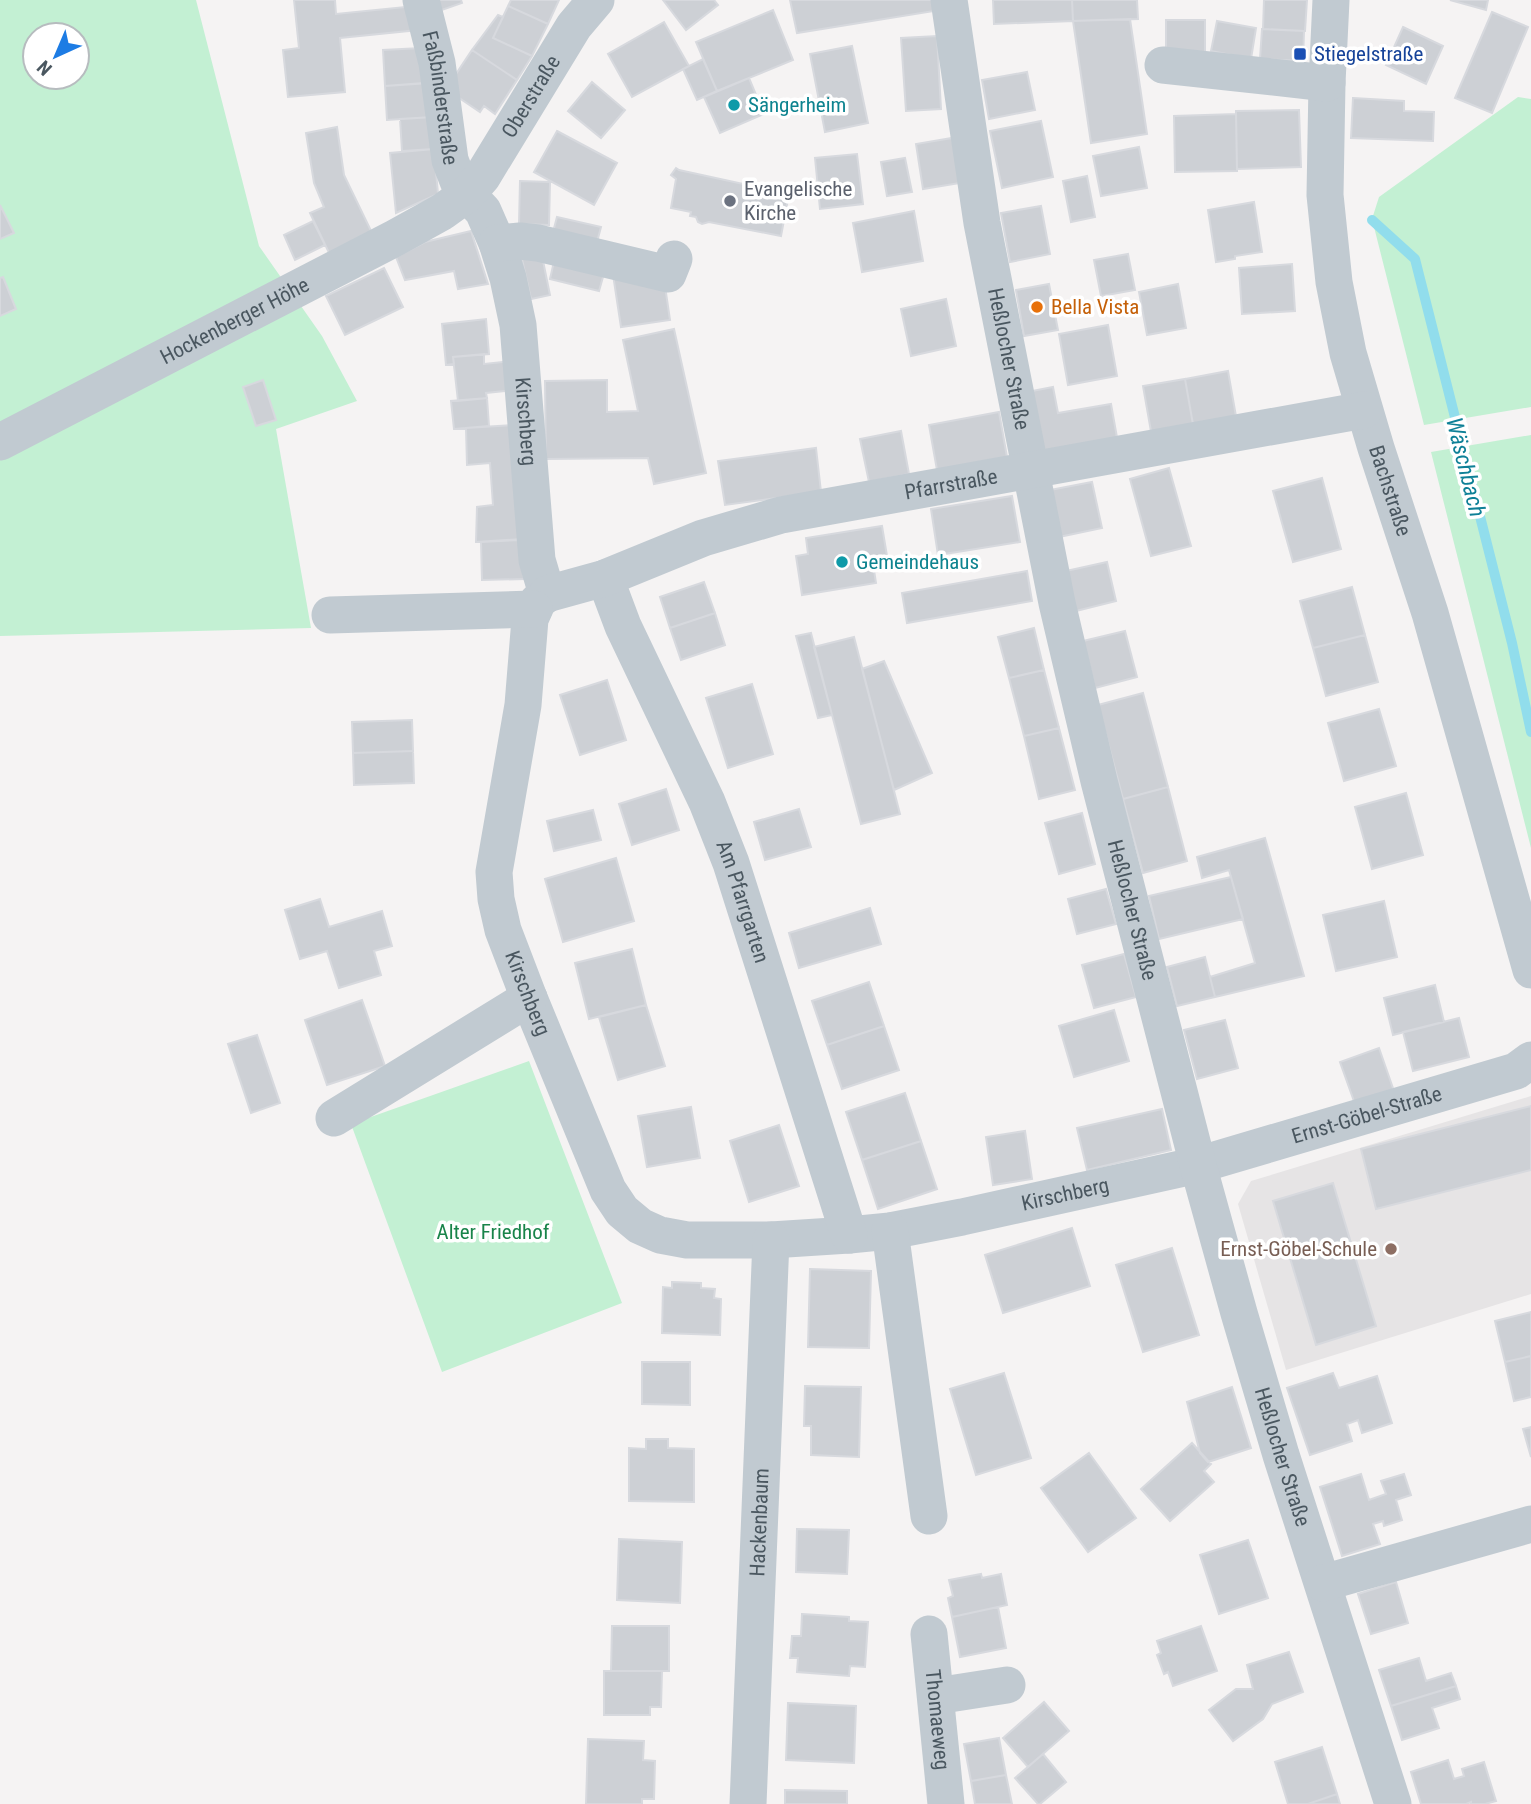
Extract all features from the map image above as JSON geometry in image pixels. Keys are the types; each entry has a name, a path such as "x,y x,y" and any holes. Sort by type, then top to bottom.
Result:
{"street":[{"name":"Faßbinderstraße","path":"421,0 437,63 450,160 458,181 467,194"},
{"name":"Heßlocher Straße","path":"949,0 982,223 1056,603 1099,781 1198,1165 1281,1455 1393,1804"},
{"name":"Bachstraße","path":"1331,0 1325,195 1334,282 1348,353 1430,613 1531,970"},
{"name":"Oberstraße","path":"467,194 482,177 574,26 592,2"},
{"path":"1163,65 1327,83"},
{"name":"Kirschberg","path":"467,194 483,211 497,243 518,325 540,601 530,619 528,632 523,705 494,872 496,899 503,930 529,998 608,1190 622,1211 640,1226 660,1236 687,1240 771,1240 849,1235 890,1231 962,1217 1198,1165"},
{"name":"Hockenberger Höhe","path":"0,442 395,238 442,212 467,194"},
{"path":"497,243 538,243 668,274 674,259"},
{"name":"Pfarrstraße","path":"330,615 540,601 703,538 781,515 1364,410"},
{"name":"Am Pfarrgarten","path":"605,578 623,626 707,802 731,863 849,1235"},
{"path":"334,1118 529,998"},
{"name":"Ernst-Göbel-Straße","path":"1198,1165 1516,1071 1531,1060"},
{"path":"890,1231 929,1516"},
{"name":"Hackenbaum","path":"748,1804 771,1240"},
{"path":"1323,1583 1531,1524"},
{"name":"Thomaeweg","path":"929,1634 946,1804"},
{"path":"936,1696 1007,1685"}],"shaded area":[{"name":"Ernst-Göbel-Schule","path":"1531,1096 1531,1294 1286,1370 1238,1204 1251,1181"}],"green space":[{"path":"0,0 196,0 259,246 322,336 357,401 276,429 311,628 0,636"},
{"path":"1518,97 1531,99 1531,407 1424,425 1372,219 1379,197"},
{"path":"1531,435 1531,848 1431,452"},
{"name":"Alter Friedhof","path":"529,1061 622,1303 442,1372 351,1124"}],"building":[{"path":"294,0 335,0 336,14 415,6 418,30 340,38 345,92 288,97 283,50 299,48"},
{"path":"432,0 461,0 462,3 436,12"},
{"path":"511,0 559,0 548,24 508,6"},
{"path":"663,0 714,0 718,5 686,30"},
{"path":"790,0 932,0 934,11 797,33"},
{"path":"993,0 1072,0 1073,21 994,24"},
{"path":"1072,0 1137,0 1138,19 1073,21"},
{"path":"1264,0 1307,0 1305,31 1263,29"},
{"path":"1450,0 1488,0 1486,10"},
{"path":"508,6 548,24 532,56 493,38"},
{"path":"773,10 793,60 717,91 696,42"},
{"path":"1492,12 1528,27 1492,113 1455,98"},
{"path":"498,15 503,17 493,38 532,56 517,80 472,50"},
{"path":"1130,19 1147,134 1091,143 1073,21"},
{"path":"1166,20 1205,20 1205,52 1166,51"},
{"path":"1217,21 1256,28 1251,59 1211,51"},
{"path":"664,22 689,66 632,97 608,54"},
{"path":"1403,27 1443,46 1426,84 1386,65"},
{"path":"1262,29 1304,31 1303,61 1260,59"},
{"path":"937,36 941,109 906,111 901,38"},
{"path":"852,46 868,123 825,132 810,54"},
{"path":"421,48 424,83 385,86 383,50"},
{"path":"472,50 517,80 495,114 484,106 480,112 446,89"},
{"path":"703,59 717,91 697,100 683,69"},
{"path":"1027,72 1035,110 989,119 982,80"},
{"name":"Sängerheim","path":"749,78 764,114 720,133 704,97"},
{"path":"592,82 625,110 601,138 568,111"},
{"path":"430,83 432,117 387,120 385,86"},
{"path":"1353,98 1404,101 1404,111 1434,112 1433,141 1351,138"},
{"path":"1299,110 1301,167 1237,169 1236,111"},
{"path":"1236,114 1237,171 1175,172 1174,116"},
{"path":"432,117 434,149 402,151 400,119"},
{"path":"1041,121 1053,177 1002,188 990,131"},
{"path":"337,127 344,175 374,237 331,257 310,213 324,207 314,183 306,133"},
{"path":"557,131 617,163 594,205 534,172"},
{"path":"952,138 960,183 923,189 916,144"},
{"path":"1139,147 1147,188 1101,196 1093,156"},
{"path":"434,149 438,194 396,213 390,153"},
{"path":"857,154 863,204 820,209 815,158"},
{"path":"905,158 912,192 887,196 881,162"},
{"name":"Evangelische Kirche","path":"676,168 789,194 781,236 709,222 702,224 696,217 690,216 691,212 671,208 676,179 671,175"},
{"path":"1087,176 1095,217 1071,222 1063,181"},
{"path":"520,181 550,182 549,225 519,224"},
{"path":"1254,202 1262,252 1216,262 1208,210"},
{"path":"0,205 14,233 0,239"},
{"path":"1041,206 1050,254 1010,262 1001,213"},
{"path":"914,211 923,261 862,272 853,223"},
{"path":"557,217 601,227 597,242 553,232"},
{"path":"313,221 325,245 295,260 284,235"},
{"path":"471,231 488,284 458,289 454,271 405,280 396,257 425,242"},
{"path":"541,251 550,295 531,299 521,255"},
{"path":"1128,254 1135,290 1101,296 1094,260"},
{"path":"555,257 605,270 599,291 550,279"},
{"path":"1292,264 1295,311 1242,314 1239,268"},
{"path":"384,268 403,307 345,335 326,296"},
{"path":"612,268 665,286 670,320 621,327"},
{"path":"3,277 16,309 0,316 0,278"},
{"path":"1049,284 1058,330 1024,336 1016,290"},
{"path":"1178,284 1186,328 1147,335 1139,292"},
{"path":"946,299 956,346 911,356 901,309"},
{"path":"486,319 489,354 453,357 454,364 446,365 442,324"},
{"path":"1108,325 1117,376 1068,385 1059,334"},
{"path":"674,329 706,473 654,484 648,458 546,459 545,381 607,380 607,412 638,411 623,340"},
{"path":"484,354 484,364 512,361 514,390 486,393 487,398 458,401 453,357"},
{"path":"1228,371 1237,422 1194,430 1185,379"},
{"path":"1185,379 1194,430 1152,437 1143,386"},
{"path":"263,380 276,420 256,426 243,387"},
{"path":"1053,387 1058,413 1111,404 1118,443 1044,456 1032,391"},
{"path":"487,398 489,426 454,429 451,401"},
{"path":"999,412 1007,457 937,470 929,425"},
{"path":"515,425 523,539 476,542 477,507 493,505 490,463 467,465 466,428"},
{"path":"901,431 909,474 869,482 860,439"},
{"path":"816,448 821,492 725,505 718,461"},
{"path":"1169,468 1191,546 1151,556 1130,479"},
{"path":"1322,478 1341,549 1293,562 1273,491"},
{"path":"1092,482 1102,528 1059,537 1050,490"},
{"path":"1012,496 1020,542 938,555 931,509"},
{"name":"Gemeindehaus","path":"882,526 889,568 874,570 876,583 802,595 796,556 808,554 806,538"},
{"path":"520,540 524,579 482,580 481,542"},
{"path":"1107,562 1116,601 1076,611 1066,571"},
{"path":"1027,571 1032,601 907,623 902,593"},
{"path":"704,582 715,613 670,628 660,597"},
{"path":"1352,587 1365,635 1313,648 1300,601"},
{"path":"715,613 725,645 681,660 670,628"},
{"path":"1034,628 1044,670 1009,678 998,637"},
{"path":"1125,631 1137,677 1095,688 1083,641"},
{"path":"811,633 832,715 818,718 796,636"},
{"path":"1365,635 1378,682 1326,696 1313,648"},
{"path":"854,637 900,814 861,824 814,647"},
{"path":"884,661 932,773 894,790 862,669"},
{"path":"1044,670 1059,728 1024,736 1009,678"},
{"path":"607,680 626,740 580,755 560,695"},
{"path":"752,684 773,754 728,768 706,698"},
{"path":"1143,693 1168,787 1123,799 1098,705"},
{"path":"1379,709 1396,766 1344,781 1328,723"},
{"path":"412,720 413,751 353,753 352,722"},
{"path":"1059,728 1075,790 1039,799 1024,736"},
{"path":"413,751 414,783 354,785 353,753"},
{"path":"1168,787 1187,861 1143,873 1123,799"},
{"path":"666,789 679,830 632,845 619,804"},
{"path":"1406,793 1423,855 1372,869 1355,807"},
{"path":"799,809 811,847 765,860 754,822"},
{"path":"593,810 601,840 554,851 547,821"},
{"path":"1082,813 1095,864 1059,874 1045,823"},
{"path":"1265,838 1304,976 1215,997 1210,977 1255,963 1229,870 1202,878 1197,857"},
{"path":"616,858 634,921 563,942 545,879"},
{"path":"1231,877 1243,919 1159,939 1149,896"},
{"path":"1106,889 1116,924 1077,934 1068,899"},
{"path":"320,899 329,927 382,911 392,946 374,951 381,975 339,988 327,951 300,959 285,910"},
{"path":"1384,901 1397,957 1336,971 1323,915"},
{"path":"870,908 881,944 799,968 789,933"},
{"path":"632,949 646,1005 589,1019 575,963"},
{"path":"1124,954 1136,997 1094,1008 1082,965"},
{"path":"1205,957 1215,997 1177,1006 1167,967"},
{"path":"869,982 884,1026 827,1045 812,1001"},
{"path":"1435,985 1444,1022 1393,1035 1384,998"},
{"path":"362,1000 385,1066 327,1085 305,1020"},
{"path":"646,1005 665,1066 618,1080 599,1017"},
{"path":"1114,1010 1129,1061 1074,1077 1059,1026"},
{"path":"1459,1018 1469,1057 1413,1071 1403,1032"},
{"path":"1225,1020 1238,1068 1197,1079 1184,1030"},
{"path":"884,1026 899,1070 842,1089 827,1045"},
{"path":"257,1035 280,1103 251,1113 228,1044"},
{"path":"1379,1048 1394,1091 1355,1104 1340,1062"},
{"path":"905,1093 921,1141 862,1160 846,1112"},
{"path":"1531,1106 1531,1170 1376,1209 1361,1149"},
{"path":"691,1107 700,1158 647,1167 638,1116"},
{"path":"1162,1109 1171,1150 1087,1170 1077,1128"},
{"path":"779,1125 799,1186 749,1202 730,1141"},
{"path":"1025,1131 1032,1179 993,1185 986,1137"},
{"path":"921,1141 937,1189 878,1209 862,1160"},
{"path":"1333,1183 1376,1326 1316,1345 1273,1201"},
{"path":"1072,1228 1090,1286 1003,1313 985,1255"},
{"path":"1172,1248 1199,1335 1143,1352 1116,1265"},
{"path":"810,1269 871,1271 869,1348 808,1347"},
{"path":"672,1282 701,1283 701,1288 715,1289 714,1298 721,1299 720,1335 662,1333 663,1287 672,1288"},
{"path":"1531,1312 1531,1356 1505,1362 1495,1321"},
{"path":"1531,1356 1531,1397 1514,1401 1505,1362"},
{"path":"642,1362 690,1362 690,1405 642,1404"},
{"path":"1004,1373 1031,1458 976,1475 950,1389"},
{"path":"1333,1373 1339,1388 1377,1376 1392,1423 1362,1433 1358,1420 1347,1424 1352,1441 1310,1455 1287,1388"},
{"path":"805,1386 861,1387 859,1457 811,1455 811,1426 804,1426"},
{"path":"1232,1387 1251,1448 1208,1462 1200,1453 1187,1402"},
{"path":"1531,1427 1531,1457 1523,1429"},
{"path":"646,1439 668,1439 668,1448 694,1449 694,1502 629,1501 629,1448 646,1449"},
{"path":"1192,1443 1211,1464 1204,1471 1214,1482 1170,1521 1141,1489"},
{"path":"1089,1453 1136,1518 1088,1552 1041,1488"},
{"path":"1361,1474 1369,1500 1386,1494 1381,1481 1404,1474 1411,1495 1396,1500 1402,1520 1384,1526 1383,1521 1373,1524 1380,1544 1342,1556 1320,1487"},
{"path":"797,1529 849,1530 847,1574 796,1572"},
{"path":"619,1539 682,1542 680,1603 617,1600"},
{"path":"1248,1540 1268,1598 1219,1614 1200,1555"},
{"path":"981,1574 982,1578 1001,1574 1007,1605 952,1617 948,1598 953,1596 949,1580"},
{"path":"1396,1582 1408,1623 1371,1634 1358,1594"},
{"path":"998,1607 1006,1648 960,1657 952,1617"},
{"path":"802,1614 849,1617 849,1621 868,1622 865,1667 850,1666 849,1676 797,1672 798,1658 790,1658 792,1636 801,1636"},
{"path":"612,1626 669,1626 669,1671 611,1671"},
{"path":"1201,1626 1217,1671 1173,1686 1168,1672 1164,1674 1157,1655 1161,1653 1157,1641"},
{"path":"1289,1652 1303,1692 1272,1704 1263,1719 1233,1741 1209,1710 1236,1689 1253,1689 1247,1665"},
{"path":"1419,1658 1426,1681 1451,1673 1456,1686 1391,1706 1379,1670"},
{"path":"604,1671 662,1671 661,1707 650,1707 650,1715 604,1715"},
{"path":"1456,1686 1460,1699 1432,1708 1439,1728 1402,1740 1391,1706"},
{"path":"1044,1702 1069,1731 1028,1767 1003,1738"},
{"path":"788,1703 856,1706 854,1763 786,1760"},
{"path":"999,1738 1006,1775 971,1781 964,1744"},
{"path":"588,1739 644,1741 643,1760 655,1761 654,1799 642,1799 642,1804 586,1804"},
{"path":"1322,1747 1337,1794 1308,1804 1288,1804 1275,1762"},
{"path":"1043,1754 1066,1782 1038,1804 1015,1778"},
{"path":"1448,1760 1454,1779 1464,1776 1462,1769 1484,1762 1496,1801 1485,1804 1421,1804 1411,1772"},
{"path":"1006,1775 1012,1804 975,1804 971,1781"},
{"path":"785,1790 847,1791 847,1804 785,1804"},
{"path":"1337,1794 1340,1804 1308,1804"}],"waterway":[{"name":"Wäschbach","path":"1372,220 1415,259 1512,643 1531,732"}],"place":[{"name":"Stiegelstraße","path":"1300,54"},
{"name":"Sängerheim","path":"734,105"},
{"name":"Evangelische Kirche","path":"730,201"},
{"name":"Bella Vista","path":"1037,307"},
{"name":"Gemeindehaus","path":"842,562"},
{"name":"Ernst-Göbel-Schule","path":"1391,1249"}]}
